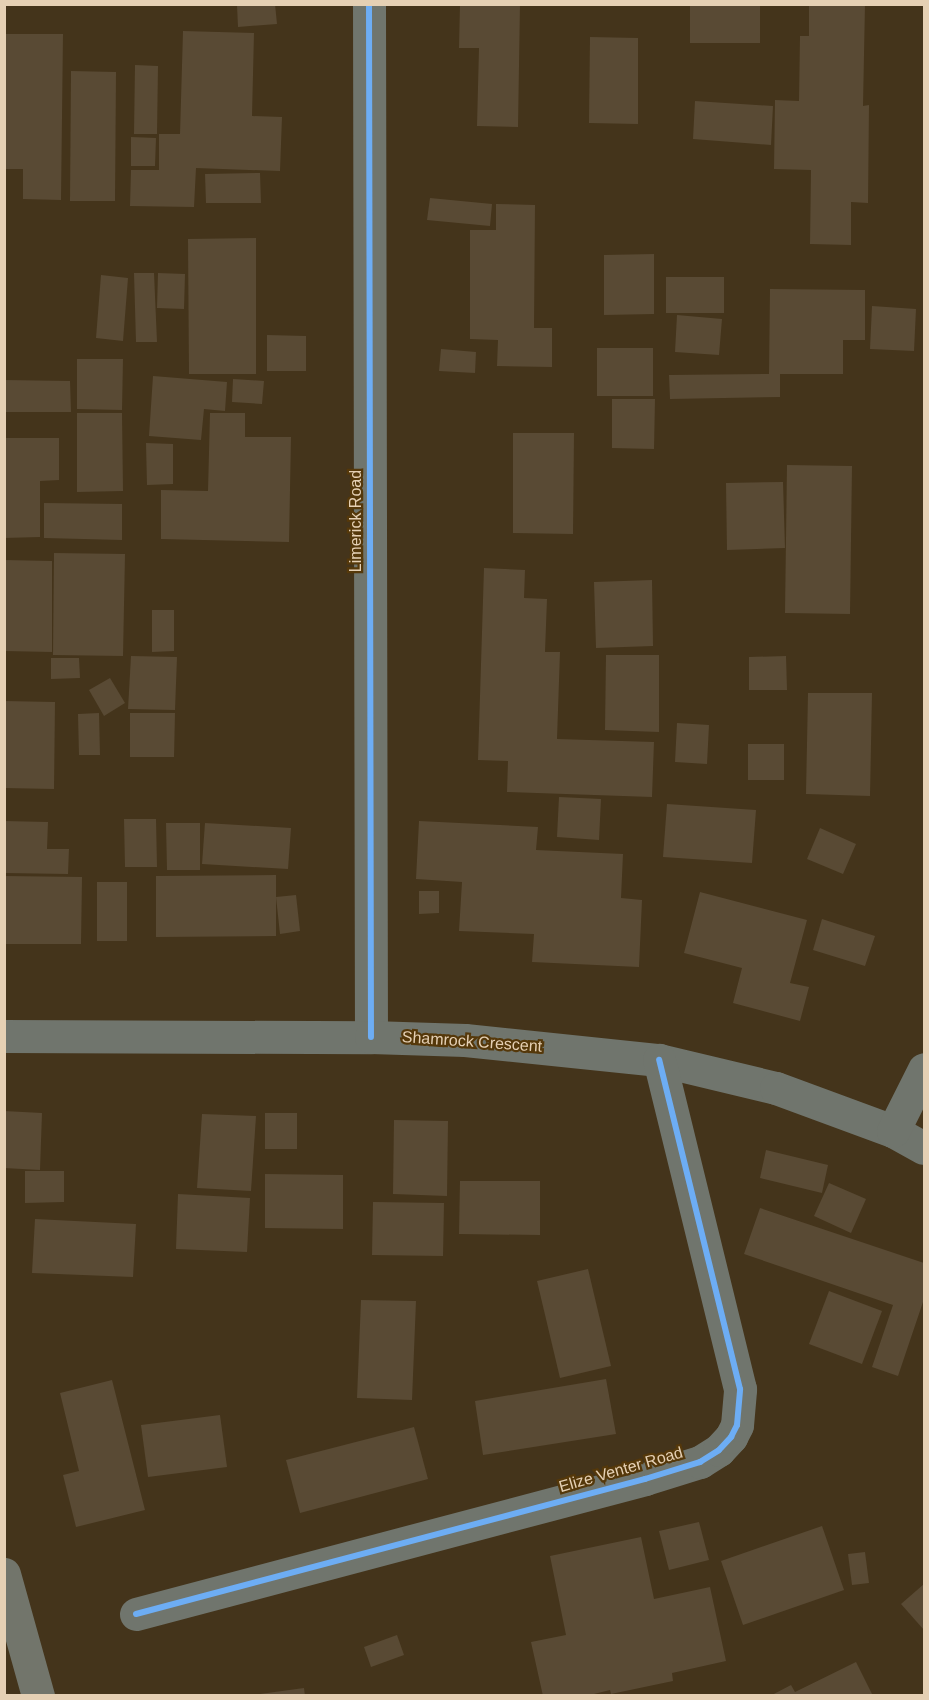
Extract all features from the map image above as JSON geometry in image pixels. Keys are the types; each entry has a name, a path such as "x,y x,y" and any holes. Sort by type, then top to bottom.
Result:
{"main road":[{"path":"4,1574 38,1695"}],"street":[{"name":"Limerick Road","path":"369,4 371,1037"},
{"name":"Shamrock Crescent","path":"4,1036 371,1037 465,1040 659,1060 776,1088 892,1131 924,1148"},
{"name":"Elize Venter Road","path":"136,1614 645,1479 700,1461 719,1450 731,1437 737,1425 740,1389 659,1060"},
{"path":"892,1131 924,1069"}],"building":[{"path":"275,4 277,24 238,27 237,5"},
{"path":"460,4 520,4 518,127 477,126 479,48 459,48"},
{"path":"690,4 760,4 760,43 690,43"},
{"path":"809,4 865,4 863,106 869,105 868,203 851,202 851,245 810,244 811,170 774,169 775,100 799,101 800,36 809,36"},
{"path":"183,31 254,33 252,116 282,117 280,171 196,168 194,207 130,206 131,170 159,170 159,134 180,134"},
{"path":"4,34 63,34 61,200 23,199 23,169 4,169"},
{"path":"590,37 638,38 638,124 589,123"},
{"path":"135,65 158,66 157,134 134,134"},
{"path":"71,71 116,72 115,201 70,201"},
{"path":"695,101 773,106 771,145 693,139"},
{"path":"131,137 156,138 155,166 131,166"},
{"path":"260,173 261,203 206,203 205,174"},
{"path":"430,198 492,204 490,226 427,220"},
{"path":"496,204 535,205 534,328 552,328 552,367 497,366 498,340 470,339 470,230 496,230"},
{"path":"256,238 256,374 189,374 188,239"},
{"path":"654,254 654,314 604,315 604,255"},
{"path":"134,273 154,273 157,342 136,342"},
{"path":"158,273 185,274 184,309 157,308"},
{"path":"101,275 128,278 123,341 96,338"},
{"path":"666,277 724,277 724,313 666,313"},
{"path":"770,289 865,290 865,340 843,340 843,374 780,374 780,397 670,399 669,375 769,374"},
{"path":"872,306 916,309 914,351 870,349"},
{"path":"677,315 722,319 719,355 675,352"},
{"path":"267,335 306,336 306,371 267,371"},
{"path":"597,348 653,348 653,396 597,396"},
{"path":"441,349 476,352 475,373 439,371"},
{"path":"77,359 123,359 122,410 77,409"},
{"path":"153,376 227,382 225,411 204,409 201,440 149,436"},
{"path":"233,379 264,381 262,404 232,402"},
{"path":"4,380 70,381 71,412 4,412"},
{"path":"612,399 655,399 654,449 612,448"},
{"path":"77,413 122,413 123,491 77,492"},
{"path":"210,413 245,413 245,437 291,437 289,542 161,539 161,490 208,491"},
{"path":"513,433 574,433 573,534 513,533"},
{"path":"4,438 59,438 59,480 40,481 40,537 4,538"},
{"path":"146,443 173,444 173,484 147,485"},
{"path":"787,465 852,466 850,614 785,613"},
{"path":"783,482 785,548 727,550 726,483"},
{"path":"44,503 122,504 122,540 44,538"},
{"path":"54,553 125,554 123,656 53,655"},
{"path":"4,560 52,561 52,652 4,651"},
{"path":"484,568 525,570 524,598 547,599 545,652 560,652 557,739 654,742 652,797 507,792 508,761 478,760"},
{"path":"652,580 653,646 596,648 594,582"},
{"path":"152,610 174,610 174,651 152,652"},
{"path":"606,655 659,655 659,732 605,730"},
{"path":"131,656 177,657 175,710 128,709"},
{"path":"786,656 787,690 749,690 749,657"},
{"path":"51,658 79,658 80,678 51,679"},
{"path":"110,678 125,703 104,716 89,690"},
{"path":"808,693 872,693 870,796 806,794"},
{"path":"4,701 55,702 54,789 4,788"},
{"path":"99,713 100,755 79,755 78,714"},
{"path":"130,713 175,713 174,757 130,757"},
{"path":"677,723 709,725 707,764 675,762"},
{"path":"748,744 784,744 784,780 748,780"},
{"path":"559,797 601,799 599,840 557,837"},
{"path":"667,804 756,810 752,863 663,857"},
{"path":"124,819 156,819 157,867 125,867"},
{"path":"4,821 48,822 47,849 69,849 68,874 4,873"},
{"path":"419,821 538,827 536,850 623,854 621,898 642,900 639,967 532,962 534,934 459,931 462,882 416,879"},
{"path":"166,823 200,823 200,870 167,870"},
{"path":"205,823 291,828 288,869 202,864"},
{"path":"820,828 856,844 843,874 807,859"},
{"path":"276,875 276,936 156,937 156,876"},
{"path":"4,876 82,877 81,944 4,944"},
{"path":"97,882 127,882 127,941 97,941"},
{"path":"419,891 439,891 439,913 419,914"},
{"path":"700,892 807,920 790,983 809,987 800,1021 733,1003 742,968 684,953"},
{"path":"296,895 300,931 280,934 276,897"},
{"path":"822,919 875,936 865,966 813,950"},
{"path":"4,1111 42,1113 40,1170 4,1168"},
{"path":"265,1113 297,1113 297,1149 265,1149"},
{"path":"202,1114 256,1116 251,1191 197,1188"},
{"path":"394,1120 448,1121 447,1196 393,1194"},
{"path":"766,1150 828,1165 822,1193 760,1178"},
{"path":"25,1171 64,1171 64,1202 25,1203"},
{"path":"265,1174 343,1175 343,1229 265,1228"},
{"path":"460,1181 540,1181 540,1235 459,1234"},
{"path":"829,1183 866,1199 851,1233 814,1216"},
{"path":"178,1194 250,1198 247,1252 176,1249"},
{"path":"373,1202 444,1203 443,1256 372,1255"},
{"path":"760,1208 924,1263 924,1299 898,1376 872,1367 893,1305 744,1254"},
{"path":"35,1219 136,1224 133,1277 32,1273"},
{"path":"588,1269 611,1366 560,1378 537,1281"},
{"path":"829,1291 882,1311 862,1364 809,1344"},
{"path":"361,1300 416,1301 412,1400 357,1398"},
{"path":"606,1379 616,1434 483,1455 475,1401"},
{"path":"112,1380 145,1510 76,1527 63,1475 79,1471 60,1393"},
{"path":"220,1415 227,1467 148,1477 141,1425"},
{"path":"414,1427 428,1479 300,1513 286,1460"},
{"path":"699,1522 709,1560 669,1570 659,1531"},
{"path":"822,1526 844,1590 743,1625 721,1561"},
{"path":"641,1537 654,1599 710,1587 726,1661 672,1673 673,1681 611,1694 610,1690 586,1696 543,1696 531,1642 566,1635 550,1556"},
{"path":"865,1552 869,1583 852,1585 848,1554"},
{"path":"924,1584 924,1630 901,1604"},
{"path":"397,1635 404,1655 371,1667 364,1647"},
{"path":"856,1662 873,1696 770,1696 791,1685 795,1692"},
{"path":"304,1688 305,1696 260,1696 260,1694"}],"cycle path":[{"path":"369,4 371,1037"},
{"path":"136,1614 645,1479 700,1462 719,1450 731,1437 737,1425 740,1389 659,1060"}]}
